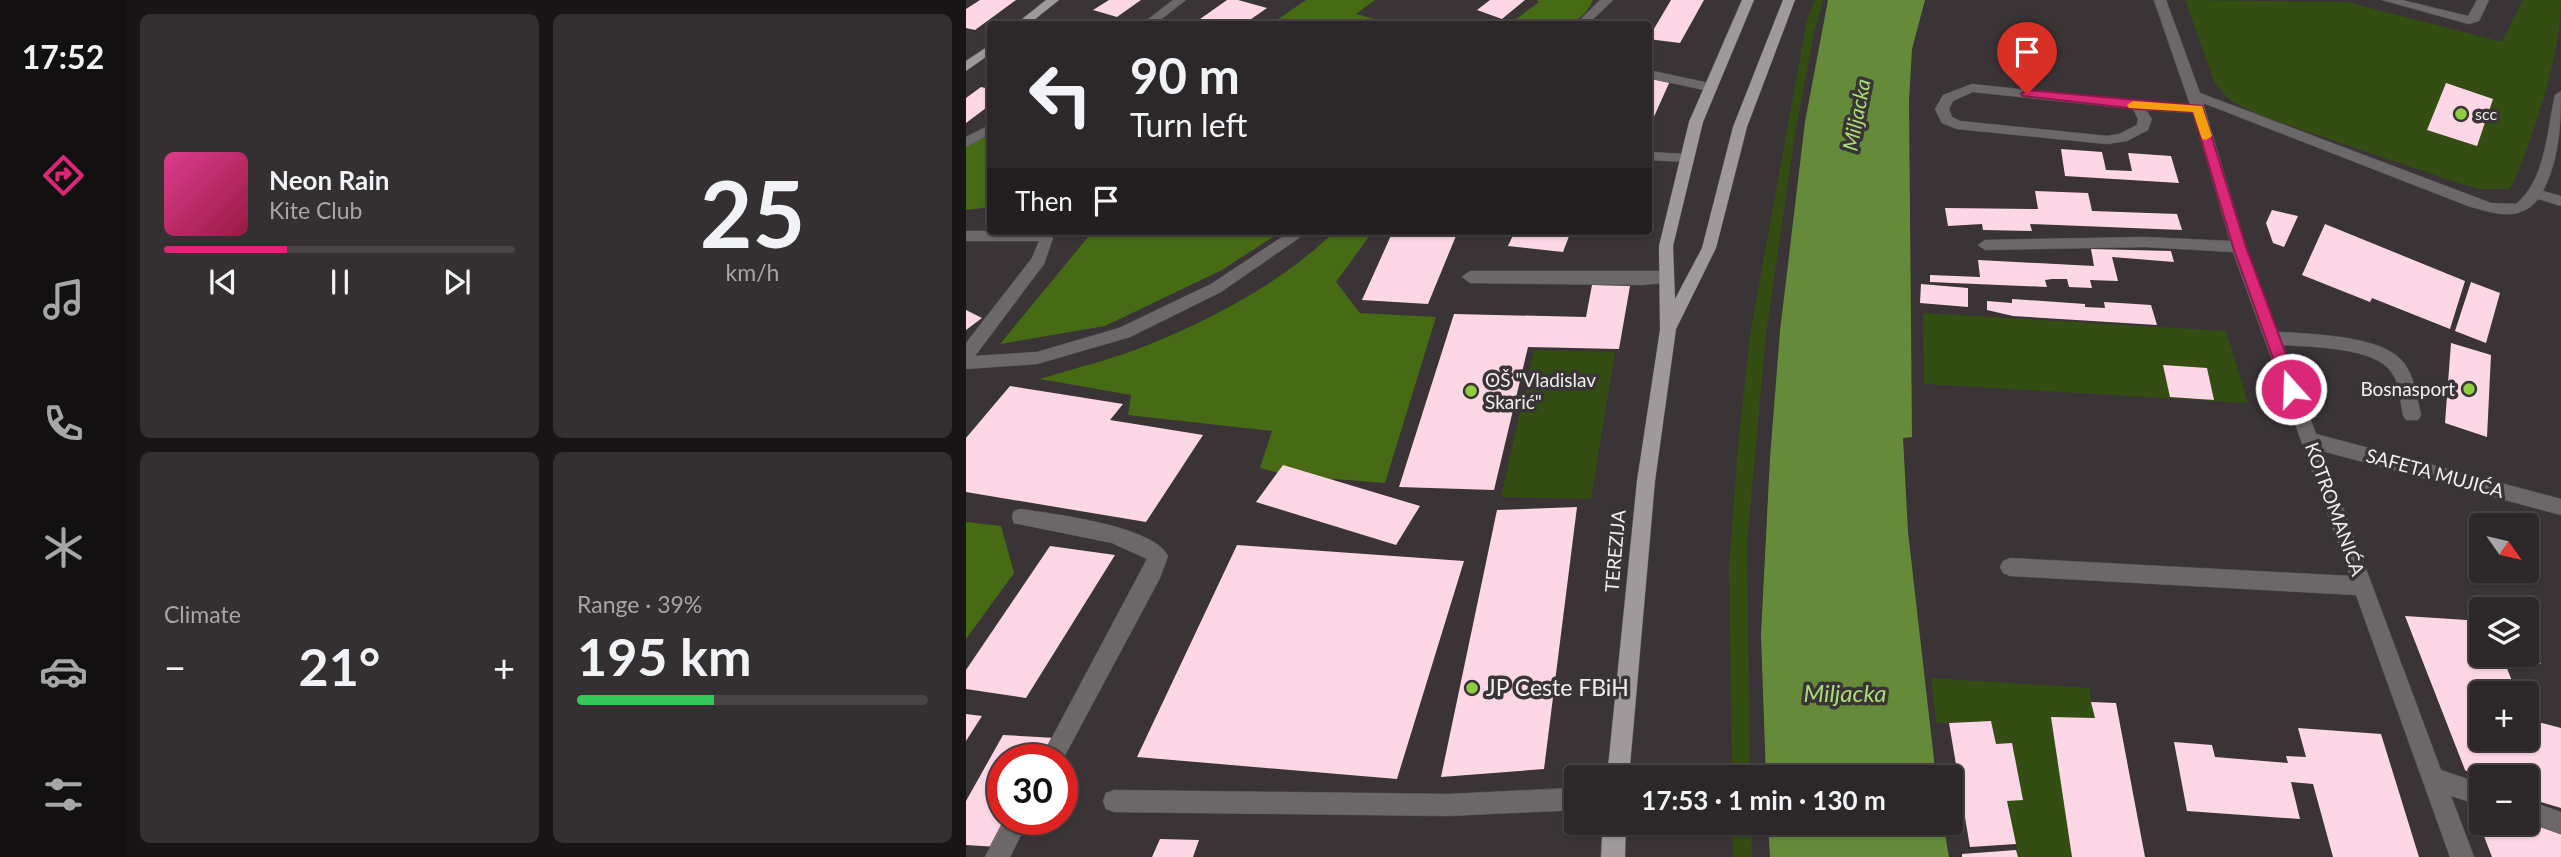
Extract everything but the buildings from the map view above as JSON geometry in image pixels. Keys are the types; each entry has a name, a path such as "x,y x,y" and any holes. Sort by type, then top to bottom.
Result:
{"main road":[{"path":"1026,21 1052,0"},
{"name":"TEREZIJA","path":"1619,765 1646,481 1668,330 1666,247 1696,122 1709,86 1748,0"},
{"name":"TEREZIJA","path":"1668,330 1709,248 1740,127 1789,0"},
{"path":"966,67 987,50"},
{"path":"1613,857 1614,835"}],"street":[{"path":"1152,21 1180,0"},
{"path":"1585,21 1606,0"},
{"name":"KOTROMANIĆA","path":"2160,0 2196,102 2239,247 2462,857"},
{"path":"2388,0 2469,20 2476,18 2483,0"},
{"path":"1652,75 1709,86"},
{"path":"2137,106 2145,119 2143,127 2122,138 2107,140 1957,125 1947,120 1942,109 1948,98 1972,88 2137,106 2196,102 2473,203 2498,209 2519,209 2535,193 2543,175 2561,95"},
{"path":"966,142 987,131"},
{"path":"1652,156 1688,158"},
{"path":"2535,193 2561,201"},
{"path":"966,236 1002,235"},
{"path":"966,355 1039,260 1046,244 1045,238 1039,235"},
{"path":"966,363 1037,358 1124,333 1216,288 1297,235"},
{"path":"1985,245 2145,242 2239,247"},
{"path":"1471,277 1641,279 1667,276"},
{"path":"2273,338 2315,341 2374,352 2396,364 2404,382 2412,415"},
{"name":"SAFETA MUJIĆA","path":"2310,440 2561,507"},
{"path":"1021,517 1124,538 1148,547 1158,556 1153,572 1060,744"},
{"path":"2010,567 2363,586"},
{"path":"2434,779 2469,791"},
{"path":"1114,801 1448,805 1564,800"},
{"path":"2539,815 2561,823"},
{"path":"997,857 1009,835"}],"shaded area":[{"path":"1306,0 1375,0 1356,14 1382,21 1275,21"},
{"path":"1537,0 1593,0 1587,11 1574,21 1513,21 1539,2"},
{"path":"1815,0 1823,0 1795,134 1766,335 1747,543 1750,765 1732,765 1729,566 1738,447 1750,335 1807,19"},
{"path":"2185,0 2347,2 2502,42 2523,0 2561,0 2560,22 2551,69 2513,184 2509,189 2479,189 2458,183 2259,115 2231,101 2215,84"},
{"path":"987,134 987,207 966,210 966,147"},
{"path":"1090,235 1276,235 1222,270 1105,326 1000,344"},
{"path":"1331,235 1370,235 1336,282 1360,313 1436,317 1385,483 1300,479 1260,468 1272,431 1128,415 1131,395 1040,379 1135,350 1198,323 1271,282"},
{"path":"1923,313 2226,331 2248,403 1924,384"},
{"path":"1534,350 1615,352 1591,499 1501,497"},
{"path":"966,522 1001,526 1014,573 966,639"},
{"path":"1931,678 2089,688 2095,718 2072,857 2018,857 2007,801 2023,800 2012,743 1996,744 1991,721 1936,723"},
{"path":"1732,835 1751,835 1752,857 1733,857"}],"water":[{"name":"Miljacka","path":"1828,0 1925,0 1912,49 1909,101 1912,437 1903,438 1908,532 1935,765 1766,765 1761,635 1770,458 1780,331 1805,122"},
{"path":"1769,835 1945,835 1949,857 1770,857"}],"slow traffic":[{"path":"2133,105 2198,109 2206,136"}],"place":[{"name":"scc","path":"2461,114"},
{"name":"Bosnasport","path":"2469,389"},
{"name":"OŠ \"Vladislav Skarić\"","path":"1471,391"},
{"name":"JP Ceste FBiH","path":"1472,688"}],"route":[{"path":"2027,94 2137,106 2198,109 2239,247 2291,389"}]}
